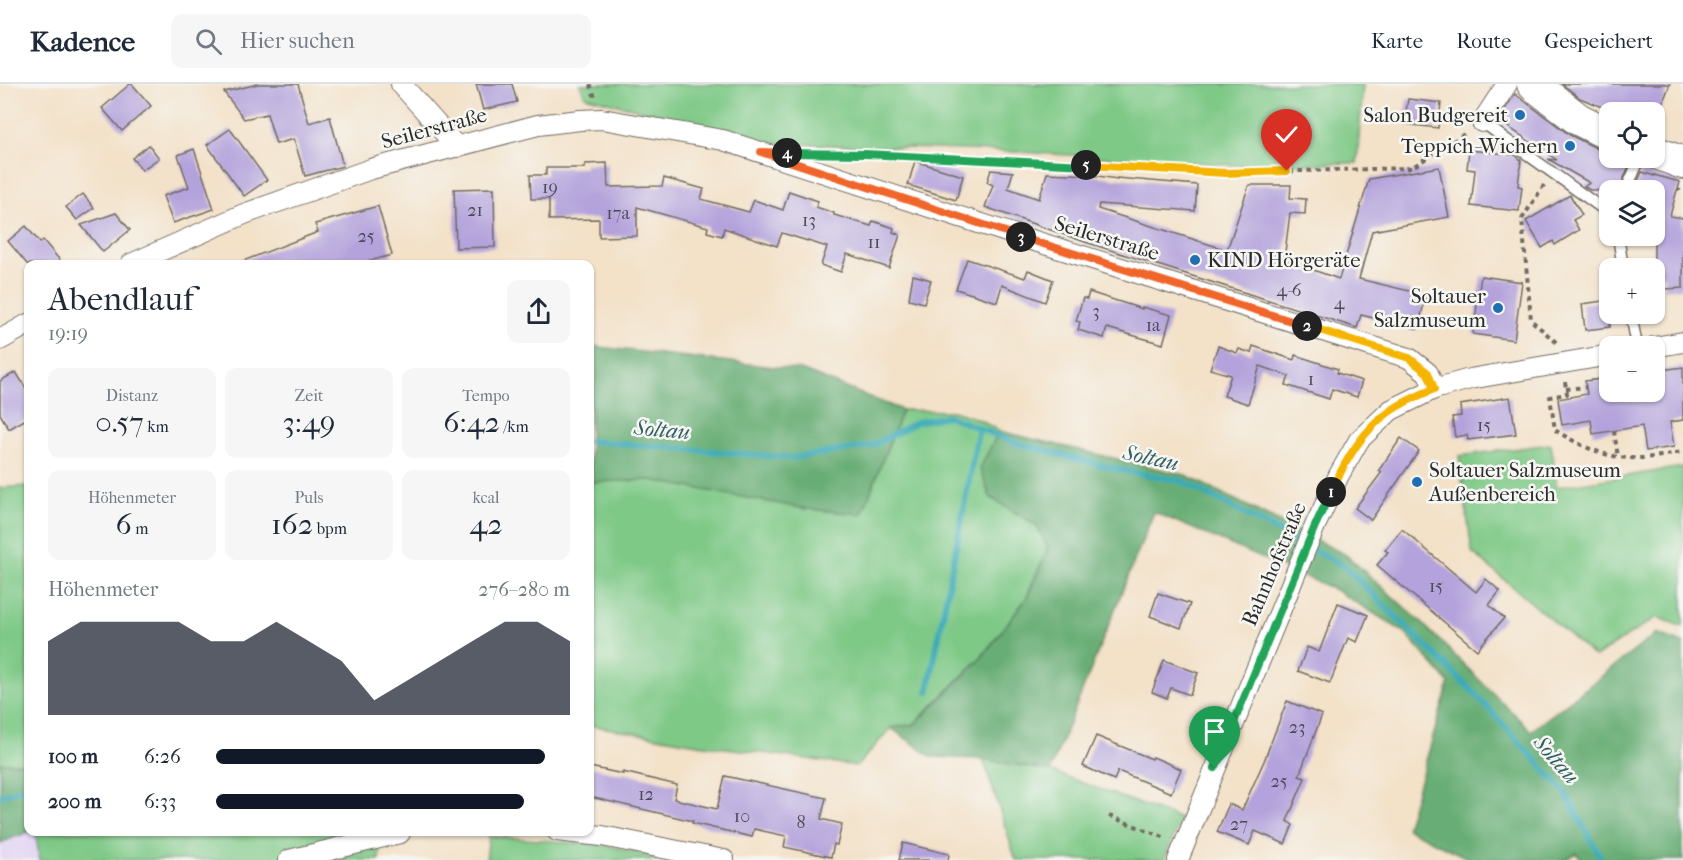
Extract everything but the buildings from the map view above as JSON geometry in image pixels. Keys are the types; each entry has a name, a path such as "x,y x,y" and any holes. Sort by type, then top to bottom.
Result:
{"main road":[{"path":"1533,84 1578,119 1599,130"},
{"path":"1665,156 1683,163"}],"street":[{"path":"401,84 457,147"},
{"path":"1482,122 1507,84"},
{"name":"Seilerstraße","path":"140,260 244,214 371,169 538,125 602,119 723,140 1409,358 1428,373 1434,389"},
{"path":"0,340 24,326"},
{"path":"1665,346 1683,342"},
{"name":"Bahnhofstraße","path":"1181,852 1315,526 1338,475 1359,440 1391,410 1434,389 1470,379 1576,370 1599,361"},
{"path":"594,835 724,860"},
{"path":"289,860 388,836"}],"lane":[{"path":"1482,122 1599,206"}],"path":[{"path":"830,153 1008,160 1225,173 1411,168 1482,122"},
{"path":"1553,172 1522,219 1530,320 1576,370 1565,381 1566,394 1550,397 1555,430 1577,444 1610,456 1639,459 1683,452"},
{"path":"1566,389 1586,387"},
{"path":"1614,431 1618,457"},
{"path":"1109,816 1181,852"}],"shaded area":[{"path":"1510,91 1599,143 1599,168 1641,168 1635,180 1599,180 1599,196 1488,123"},
{"path":"24,834 24,836 36,836 40,860 0,860 0,843"}],"green space":[{"path":"580,84 1363,84 1357,163 1231,165 1019,152 767,143 585,96"},
{"path":"594,346 801,370 902,410 862,514 807,509 651,480 594,482"},
{"path":"902,410 953,411 978,419 999,431 980,468 990,497 1036,525 1048,548 1026,599 982,656 914,724 891,728 857,766 697,744 594,726 594,482 651,480 807,509 862,514"},
{"path":"999,431 1185,475 1346,555 1421,622 1531,731 1657,633 1683,643 1683,860 1581,860 1577,853 1564,860 1471,860 1406,828 1449,683 1404,632 1334,589 1154,512 1050,771 983,759 932,757 891,728 915,724 982,657 1026,599 1048,548 1036,525 990,497 980,468"},
{"path":"1551,444 1557,487 1683,467 1683,627 1657,617 1595,657 1472,552 1459,456"},
{"path":"24,486 24,763 0,763 0,488"},
{"path":"983,759 1050,771 1181,819 1164,860 1016,860"},
{"path":"0,763 24,763 24,834 0,843"},
{"path":"36,836 381,836 379,860 40,860"},
{"path":"489,836 604,845 679,860 486,860"}],"waterway":[{"name":"Soltau","path":"594,441 792,458 871,446 917,422 948,416 1016,443 1120,470 1182,481 1344,566 1476,695 1565,792 1602,860"},
{"path":"928,692 979,428"},
{"name":"Soltau","path":"0,796 24,787"}],"place":[{"name":"Salon Budgereit","path":"1520,115"},
{"name":"Teppich-Wichern","path":"1570,146"},
{"name":"KIND Hörgeräte","path":"1195,260"},
{"name":"Soltauer Salzmuseum","path":"1498,308"},
{"name":"Soltauer Salzmuseum Außenbereich","path":"1417,482"}],"route":[{"path":"1215,768 1338,475 1359,440 1375,424 1391,410 1434,389 1428,373 1409,358 1022,237 761,152 1020,161 1225,173 1287,171"}]}
